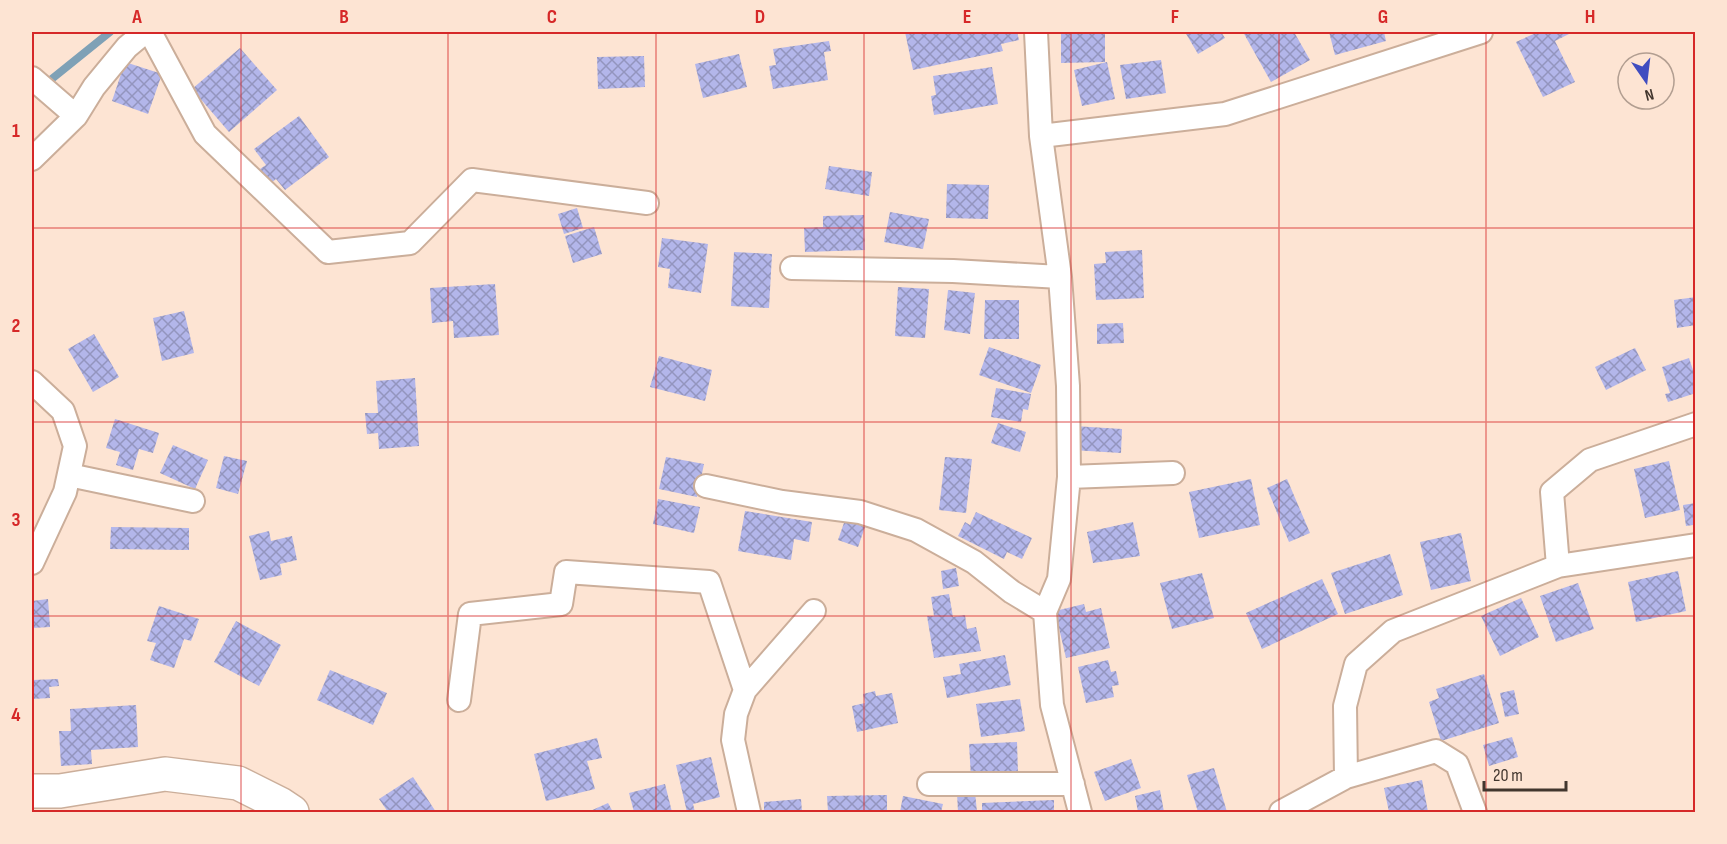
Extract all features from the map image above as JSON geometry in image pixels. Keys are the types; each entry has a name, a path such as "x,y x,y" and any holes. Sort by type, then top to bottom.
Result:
{"main road":[{"path":"32,791 60,791 165,774 238,783 280,804 292,813"}],"street":[{"path":"32,159 76,116 94,87 127,47 147,32 205,134 328,252 410,243 472,180 647,203"},
{"path":"1036,32 1041,136 1060,277 1068,386 1069,477 1059,579 1045,612 1052,705 1080,813"},
{"path":"1041,136 1226,114 1481,32"},
{"path":"32,78 76,116"},
{"path":"792,268 953,271 1060,277"},
{"path":"32,382 63,411 75,446 65,492 32,563"},
{"path":"1558,566 1552,492 1590,460 1695,424"},
{"path":"1069,477 1173,472"},
{"path":"69,475 193,501"},
{"path":"706,486 782,502 860,512 916,530 974,562 1012,592 1045,612"},
{"path":"1346,777 1345,706 1356,664 1393,631 1558,566 1695,545"},
{"path":"459,700 470,614 561,604 566,572 709,582 745,690"},
{"path":"750,813 733,740 736,714 745,690 814,611"},
{"path":"1281,813 1346,777 1436,751 1457,764 1475,813"},
{"path":"929,784 1073,784"}],"building":[{"path":"905,32 1017,32 1019,40 1001,44 1003,51 913,70"},
{"path":"1061,32 1105,32 1105,62 1061,63"},
{"path":"1185,32 1221,32 1225,38 1198,54"},
{"path":"1243,32 1294,32 1310,60 1271,82"},
{"path":"1329,32 1384,32 1386,41 1335,55"},
{"path":"1538,32 1571,33 1555,41 1575,82 1543,97 1516,42"},
{"path":"829,41 831,51 824,52 828,80 773,89 769,66 776,65 773,49"},
{"path":"240,48 277,90 229,132 192,89"},
{"path":"739,54 747,87 703,98 695,64"},
{"path":"644,56 645,87 598,89 597,57"},
{"path":"1161,60 1166,93 1126,99 1120,65"},
{"path":"125,62 162,74 148,114 112,101"},
{"path":"1107,62 1115,99 1082,106 1074,70"},
{"path":"992,67 998,104 934,115 931,96 936,95 933,76"},
{"path":"299,116 329,157 285,190 276,179 271,183 260,169 266,165 254,149"},
{"path":"829,166 872,172 869,196 825,189"},
{"path":"947,184 989,185 988,219 946,218"},
{"path":"577,208 583,228 564,234 558,214"},
{"path":"890,212 929,219 923,249 884,242"},
{"path":"864,215 865,250 805,252 804,228 823,227 823,216"},
{"path":"594,227 602,254 573,263 565,236"},
{"path":"662,238 708,244 701,293 668,288 670,269 658,267"},
{"path":"1142,250 1144,298 1096,300 1094,264 1106,263 1105,252"},
{"path":"734,252 772,254 769,308 731,306"},
{"path":"495,284 499,335 454,338 453,321 432,323 430,288"},
{"path":"898,287 929,289 925,338 895,336"},
{"path":"948,290 975,293 970,334 944,330"},
{"path":"1696,297 1696,325 1677,328 1674,300"},
{"path":"985,300 1019,300 1019,339 984,339"},
{"path":"184,311 194,353 162,361 153,318"},
{"path":"1123,323 1124,343 1097,344 1097,324"},
{"path":"94,334 119,377 93,392 68,349"},
{"path":"989,347 1041,365 1031,393 979,375"},
{"path":"1635,348 1646,370 1606,390 1595,367"},
{"path":"659,356 712,370 705,401 650,387"},
{"path":"1689,358 1696,379 1696,393 1668,402 1665,394 1670,393 1662,367"},
{"path":"415,378 419,446 379,449 378,433 367,434 365,413 378,413 376,381"},
{"path":"996,388 1031,394 1028,410 1023,409 1021,422 991,417"},
{"path":"115,419 159,433 153,453 139,449 133,470 116,465 120,452 106,448"},
{"path":"998,423 1026,432 1020,452 991,443"},
{"path":"1074,426 1122,429 1121,453 1072,450"},
{"path":"173,445 208,460 195,489 160,473"},
{"path":"224,456 247,461 238,494 216,488"},
{"path":"666,457 704,464 697,497 659,489"},
{"path":"945,457 972,459 966,513 939,510"},
{"path":"1669,461 1680,510 1645,518 1634,469"},
{"path":"1251,479 1260,525 1199,538 1189,492"},
{"path":"1287,479 1310,533 1289,542 1267,488"},
{"path":"658,499 700,507 694,533 653,524"},
{"path":"1696,503 1696,531 1694,532 1693,525 1686,526 1683,505"},
{"path":"745,511 812,522 809,542 794,539 791,560 738,551"},
{"path":"976,512 1032,538 1022,559 1007,552 1004,559 958,536 965,522 970,525"},
{"path":"845,520 865,527 858,547 838,540"},
{"path":"1133,522 1140,556 1093,563 1087,532"},
{"path":"111,527 189,528 189,550 110,549"},
{"path":"269,531 271,541 292,536 297,560 280,564 282,575 260,580 249,536"},
{"path":"1461,533 1471,581 1431,590 1420,542"},
{"path":"1390,554 1403,595 1345,614 1331,573"},
{"path":"956,568 959,586 943,589 941,571"},
{"path":"1678,571 1686,611 1636,622 1628,582"},
{"path":"1202,573 1214,618 1172,629 1160,583"},
{"path":"1322,579 1338,614 1262,649 1246,613"},
{"path":"1578,583 1594,629 1556,642 1540,596"},
{"path":"949,594 953,617 965,615 967,629 976,627 981,651 934,658 927,616 934,616 931,597"},
{"path":"1521,598 1539,637 1500,656 1481,616"},
{"path":"48,599 50,627 32,628 32,601"},
{"path":"1084,604 1086,612 1101,608 1110,648 1066,658 1055,611"},
{"path":"159,606 199,619 191,641 184,639 174,668 150,660 156,643 147,641"},
{"path":"236,621 281,645 259,686 214,662"},
{"path":"1005,655 1011,685 947,698 943,677 961,674 959,664"},
{"path":"1108,660 1111,672 1116,671 1119,685 1112,686 1114,697 1086,703 1078,667"},
{"path":"330,670 387,693 373,725 317,700"},
{"path":"1484,674 1499,723 1441,741 1429,702 1439,698 1436,689"},
{"path":"58,679 59,686 49,687 50,698 32,699 32,680"},
{"path":"1514,690 1519,714 1505,717 1500,693"},
{"path":"875,691 876,696 892,693 898,723 857,732 852,706 865,703 863,694"},
{"path":"1020,699 1025,731 981,737 976,704"},
{"path":"136,705 138,747 91,750 92,764 61,766 59,731 71,731 70,709"},
{"path":"1512,737 1518,757 1489,766 1483,745"},
{"path":"597,738 602,758 587,761 595,789 546,801 534,754"},
{"path":"1017,742 1018,774 971,777 969,744"},
{"path":"711,757 720,797 693,804 695,812 687,812 676,765"},
{"path":"1131,759 1141,788 1105,801 1094,772"},
{"path":"1214,768 1227,812 1198,812 1187,775"},
{"path":"413,777 436,812 388,812 379,799"},
{"path":"1422,780 1428,812 1389,812 1384,788"},
{"path":"665,784 672,812 634,812 629,793"},
{"path":"1160,790 1164,812 1138,812 1135,796"},
{"path":"975,792 977,812 958,812 957,793"},
{"path":"887,795 887,812 828,812 827,796"},
{"path":"903,796 943,804 941,812 900,812"},
{"path":"801,799 802,812 764,812 764,802"},
{"path":"1054,800 1054,812 982,812 982,803"},
{"path":"608,803 613,812 588,812"}],"waterway":[{"path":"43,86 110,32"}]}
